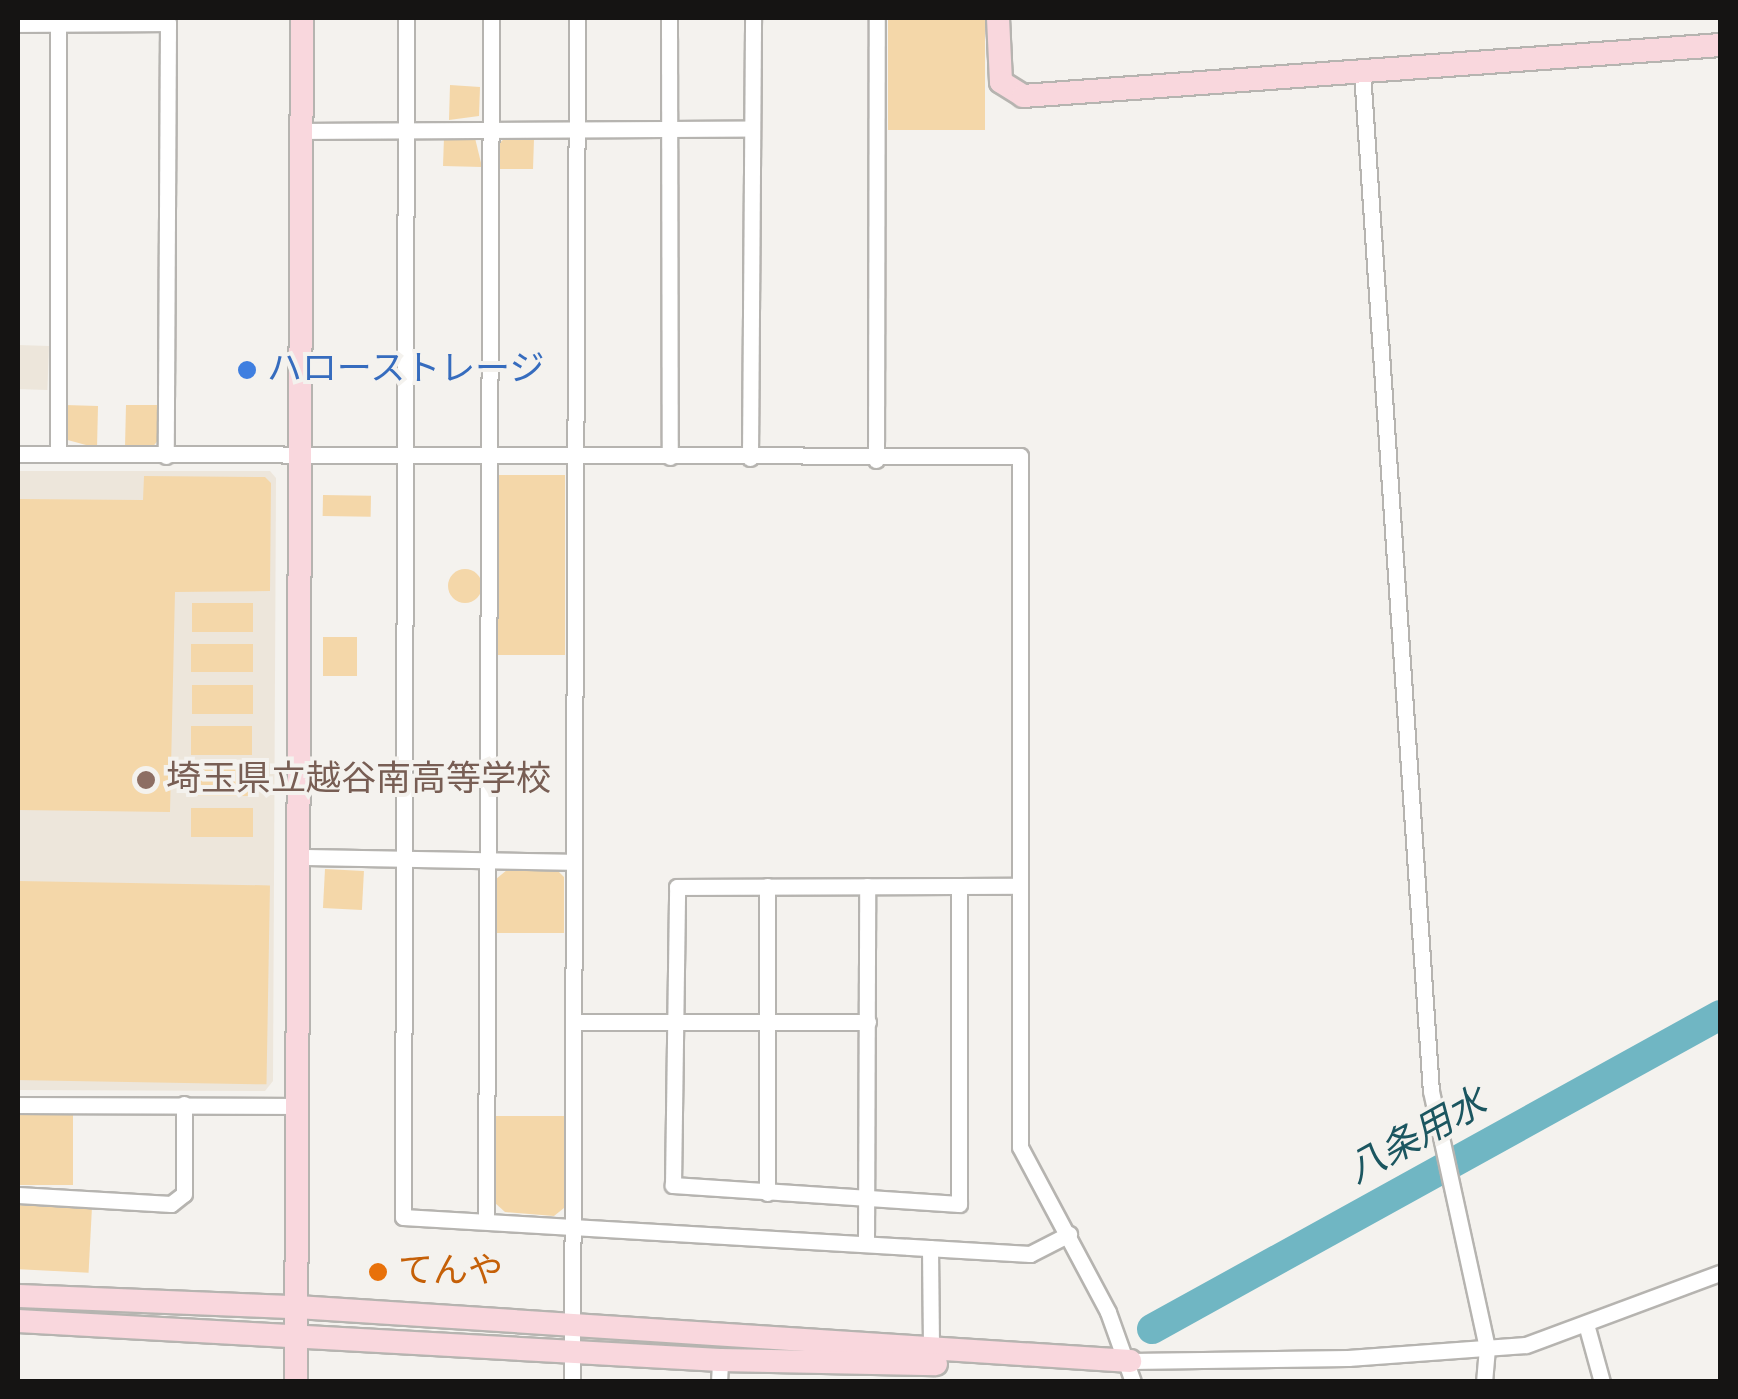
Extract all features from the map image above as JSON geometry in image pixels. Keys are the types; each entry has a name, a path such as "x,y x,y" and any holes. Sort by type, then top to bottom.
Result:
{"street":[{"path":"296,1382 302,18"},
{"path":"406,18 402,1216 1030,1254 1069,1234"},
{"path":"486,1220 491,18"},
{"path":"572,1382 577,18"},
{"path":"669,18 670,457"},
{"path":"750,458 752,18"},
{"path":"876,460 877,18"},
{"path":"998,18 1001,82 1023,96 1720,45"},
{"path":"18,24 168,23 166,456"},
{"path":"58,24 58,454"},
{"path":"1362,72 1430,1090 1486,1348 1484,1382"},
{"path":"302,131 751,130"},
{"path":"18,454 876,460 1020,456 1020,1147 1069,1234 1132,1371"},
{"path":"300,857 574,862"},
{"path":"960,886 959,1204 673,1185 676,887 766,886 960,886 1020,886"},
{"path":"766,886 767,1193"},
{"path":"866,1244 867,886"},
{"path":"574,1022 868,1022"},
{"path":"18,1195 172,1204 184,1194 184,1104"},
{"path":"18,1105 300,1106"},
{"path":"930,1248 930,1349"},
{"path":"18,1321 573,1352 719,1371 1132,1371 1526,1345 1720,1273"},
{"path":"18,1296 297,1307 930,1349 1132,1371"},
{"path":"1586,1324 1602,1382"}],"shaded area":[{"path":"888,18 985,18 985,130 888,130"},
{"path":"450,85 480,87 479,116 449,120"},
{"path":"444,137 475,138 482,167 443,166"},
{"path":"504,139 534,139 533,169 497,169 497,145"},
{"path":"18,345 49,346 47,390 18,389"},
{"path":"65,405 98,406 97,448 64,439"},
{"path":"126,405 160,405 159,439 152,448 125,447"},
{"name":"埼玉県立越谷南高等学校","path":"18,471 270,471 276,478 273,1081 265,1091 18,1090"},
{"path":"495,475 565,475 565,655 495,655"},
{"path":"144,476 265,477 271,483 270,591 175,592 170,812 18,810 18,499 143,500"},
{"path":"323,495 371,496 371,517 323,516"},
{"path":"465,569 477,574 482,586 477,598 465,603 453,598 448,586 453,574"},
{"path":"192,603 253,603 253,632 192,632"},
{"path":"323,637 357,637 357,676 323,676"},
{"path":"191,644 253,644 253,672 191,672"},
{"path":"192,685 253,685 253,714 192,714"},
{"path":"191,726 252,726 252,755 191,755"},
{"path":"191,767 253,767 253,796 191,796"},
{"path":"191,808 253,808 253,837 191,837"},
{"path":"325,869 364,871 362,910 323,908"},
{"path":"556,869 564,877 564,933 496,933 496,879 507,870"},
{"path":"18,881 270,885 266,1084 18,1080"},
{"path":"18,1114 73,1114 73,1185 18,1185"},
{"path":"496,1116 564,1116 564,1208 554,1216 505,1212 495,1203"},
{"path":"18,1205 92,1209 89,1273 18,1269"}],"waterway":[{"name":"八条用水","path":"1152,1329 1720,1015"}],"place":[{"name":"ハローストレージ","path":"247,370"},
{"name":"埼玉県立越谷南高等学校","path":"146,780"},
{"name":"てんや","path":"378,1272"}]}
